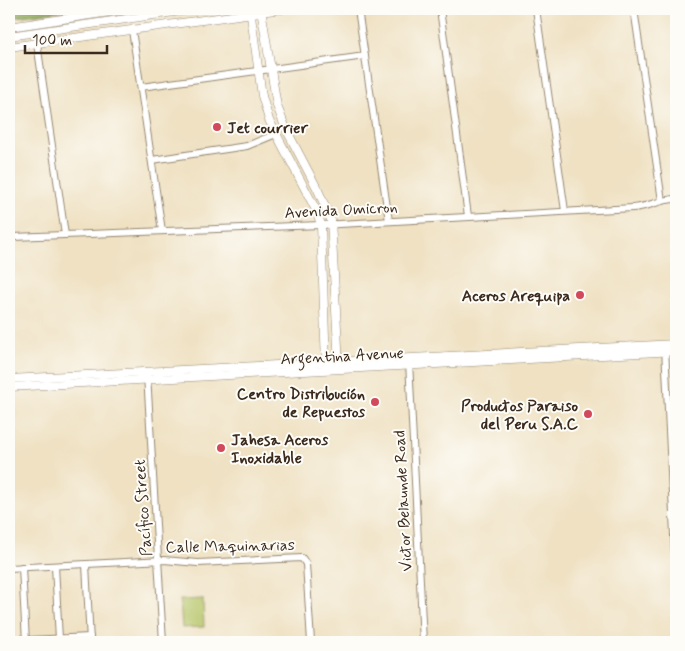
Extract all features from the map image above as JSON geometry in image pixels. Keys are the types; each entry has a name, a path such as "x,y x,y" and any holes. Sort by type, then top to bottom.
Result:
{"main road":[{"path":"9,28 130,9"},
{"path":"9,36 158,11 195,9"},
{"path":"9,47 250,11 282,9"},
{"path":"261,10 274,94 280,117 318,190 327,209 331,224 339,365"},
{"path":"250,11 265,109 317,212 321,225 326,366"},
{"path":"308,195 318,190"},
{"path":"322,243 333,243"},
{"path":"325,335 337,334"},
{"name":"Argentina Avenue","path":"9,379 171,374 409,362 665,348 676,344"},
{"name":"Argentina Avenue","path":"665,348 676,351"},
{"name":"Argentina Avenue","path":"9,387 147,375"}],"street":[{"path":"358,9 389,221"},
{"path":"440,9 468,216"},
{"path":"536,9 565,211"},
{"path":"634,9 669,200"},
{"path":"132,30 162,231"},
{"path":"38,43 65,235"},
{"path":"141,87 365,56"},
{"path":"152,160 247,146 276,134"},
{"name":"Avenida Omicron","path":"13,237 321,225 641,208 669,200"},
{"path":"665,348 676,576"},
{"name":"Victor Belaunde Road","path":"409,362 423,642"},
{"name":"Pacífico Street","path":"147,375 163,642"},
{"name":"Calle Maquinarias","path":"9,568 159,560 198,563 302,558 306,564 311,642"},
{"path":"9,641 90,640 86,564"},
{"path":"55,566 59,639"},
{"path":"22,568 26,641"}],"green space":[{"path":"9,9 75,9 9,18"},
{"path":"203,599 204,627 182,628 180,600"}],"place":[{"name":"Jet courrier","path":"217,127"},
{"name":"Aceros Arequipa","path":"580,295"},
{"name":"Centro Distribución de Repuestos","path":"375,402"},
{"name":"Productos Paraiso del Peru S.A.C","path":"588,414"},
{"name":"Jahesa Aceros Inoxidable","path":"221,448"}]}
